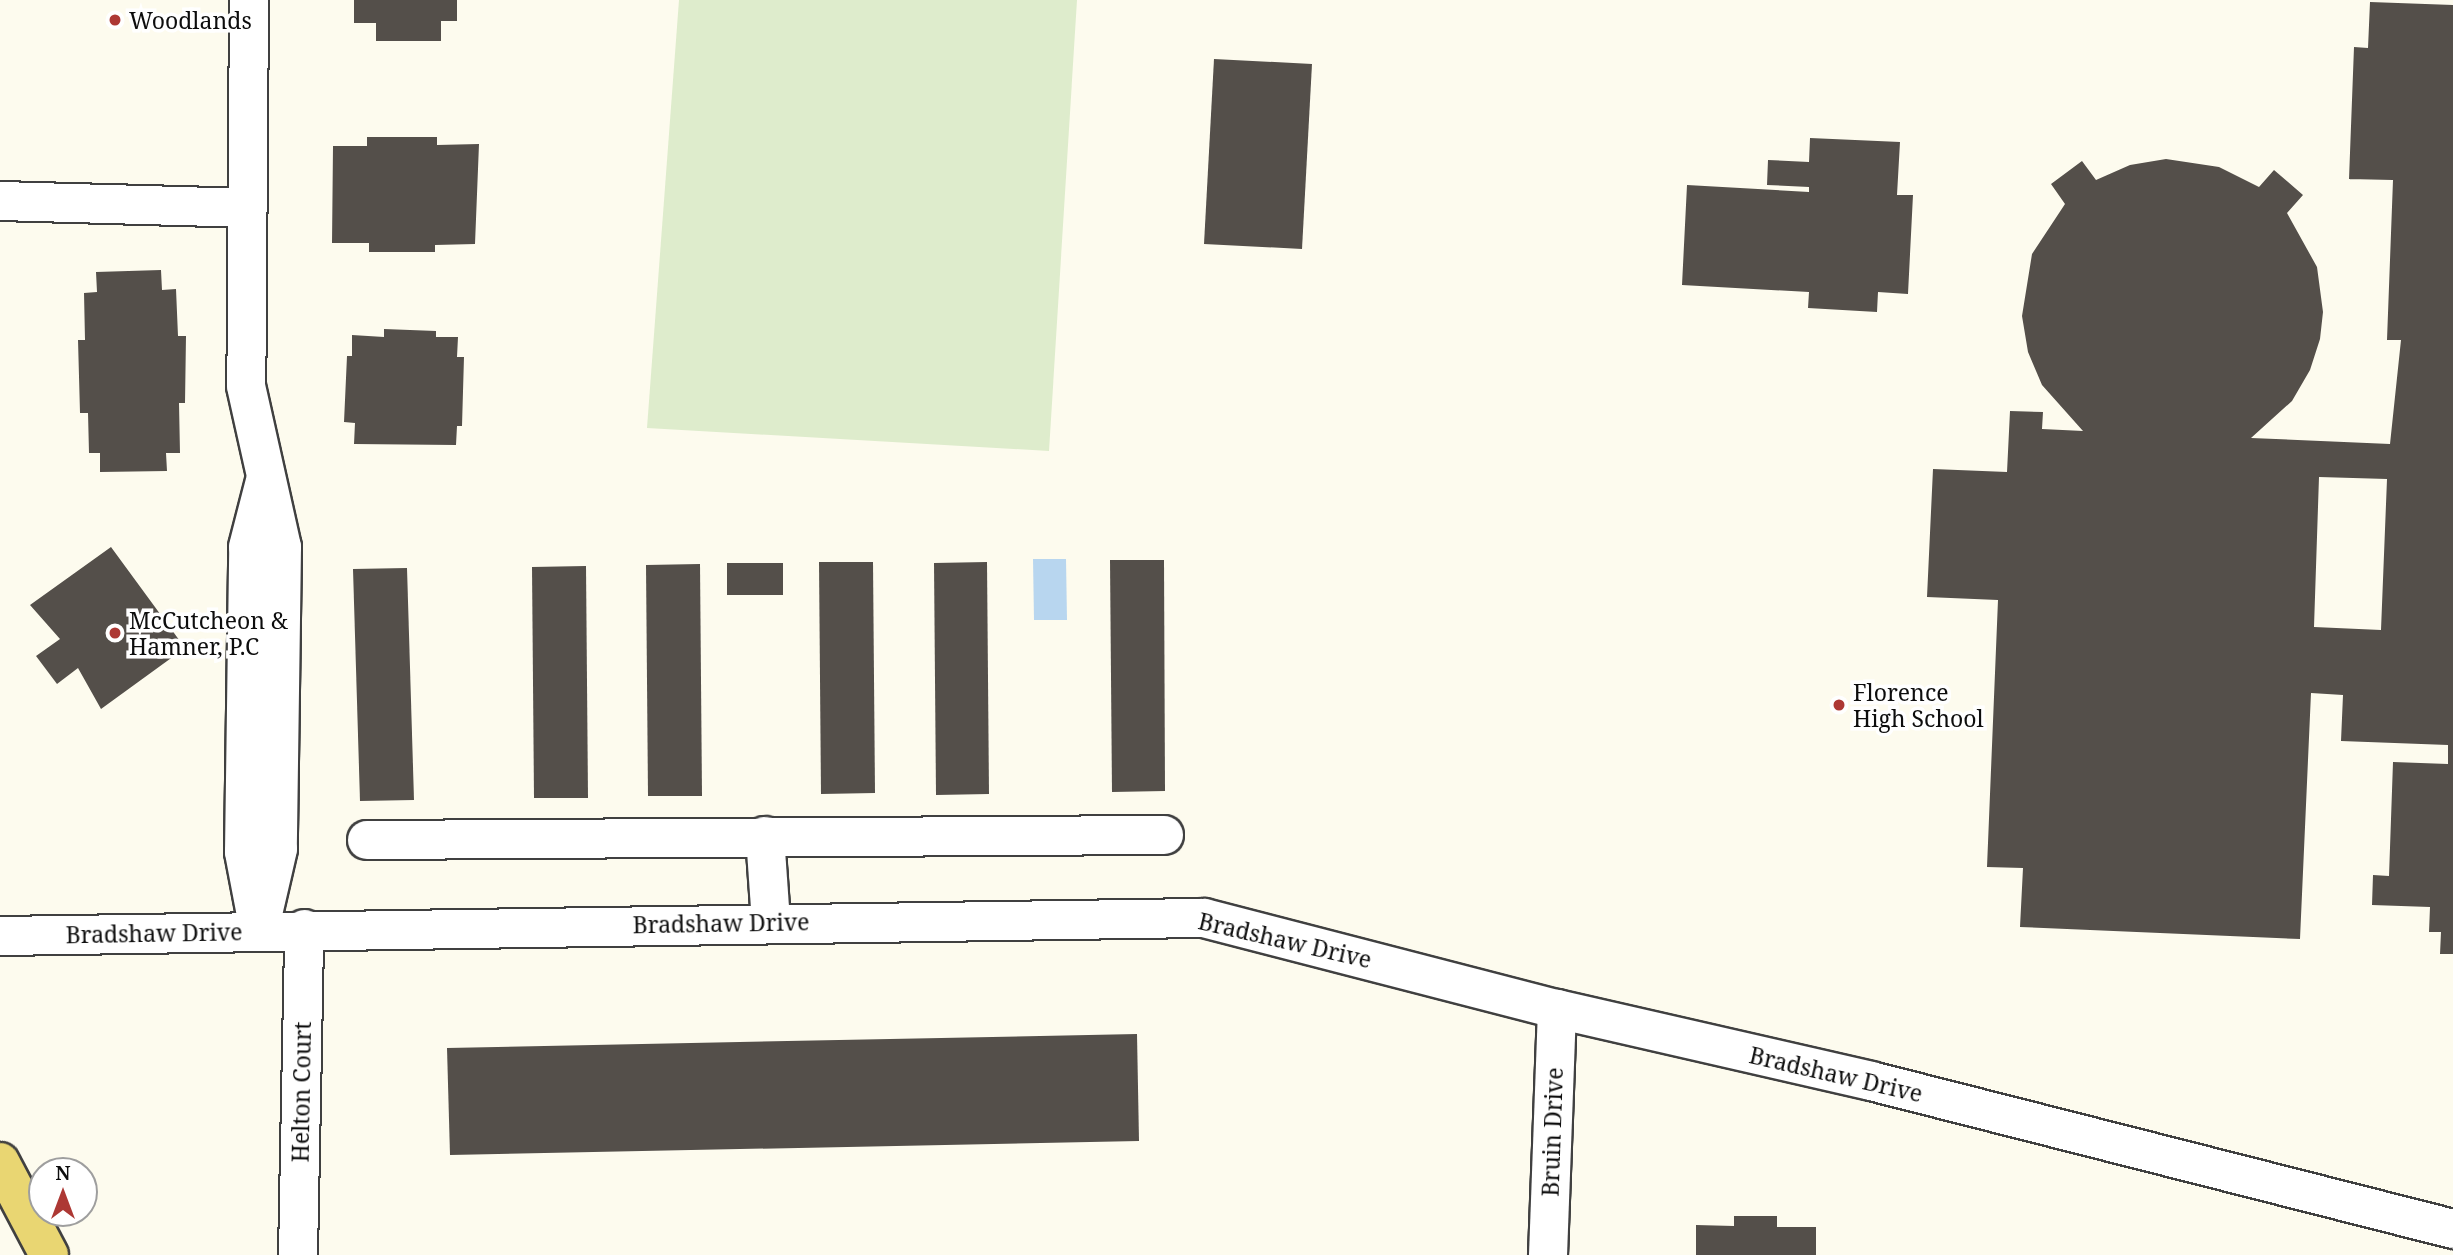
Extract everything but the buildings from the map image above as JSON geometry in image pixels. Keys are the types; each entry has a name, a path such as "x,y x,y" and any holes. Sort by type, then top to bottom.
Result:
{"main road":[{"path":"0,1163 50,1255"}],"street":[{"path":"249,0 245,208 246,386 266,476 248,547 244,852 260,931"},
{"path":"0,201 245,208"},
{"path":"367,840 1164,835"},
{"path":"765,836 771,922"},
{"name":"Bradshaw Drive","path":"0,936 771,922 1204,918 1557,1009 1871,1081 2453,1229"},
{"name":"Helton Court","path":"298,1255 304,929"},
{"name":"Bruin Drive","path":"1548,1255 1557,1009"}],"green space":[{"path":"679,0 1077,0 1049,451 647,428"}],"water":[{"path":"1033,559 1066,559 1067,620 1034,620"}],"place":[{"name":"Woodlands","path":"115,20"},
{"name":"McCutcheon & Hamner, P.C","path":"115,633"},
{"name":"Florence High School","path":"1839,705"}]}
